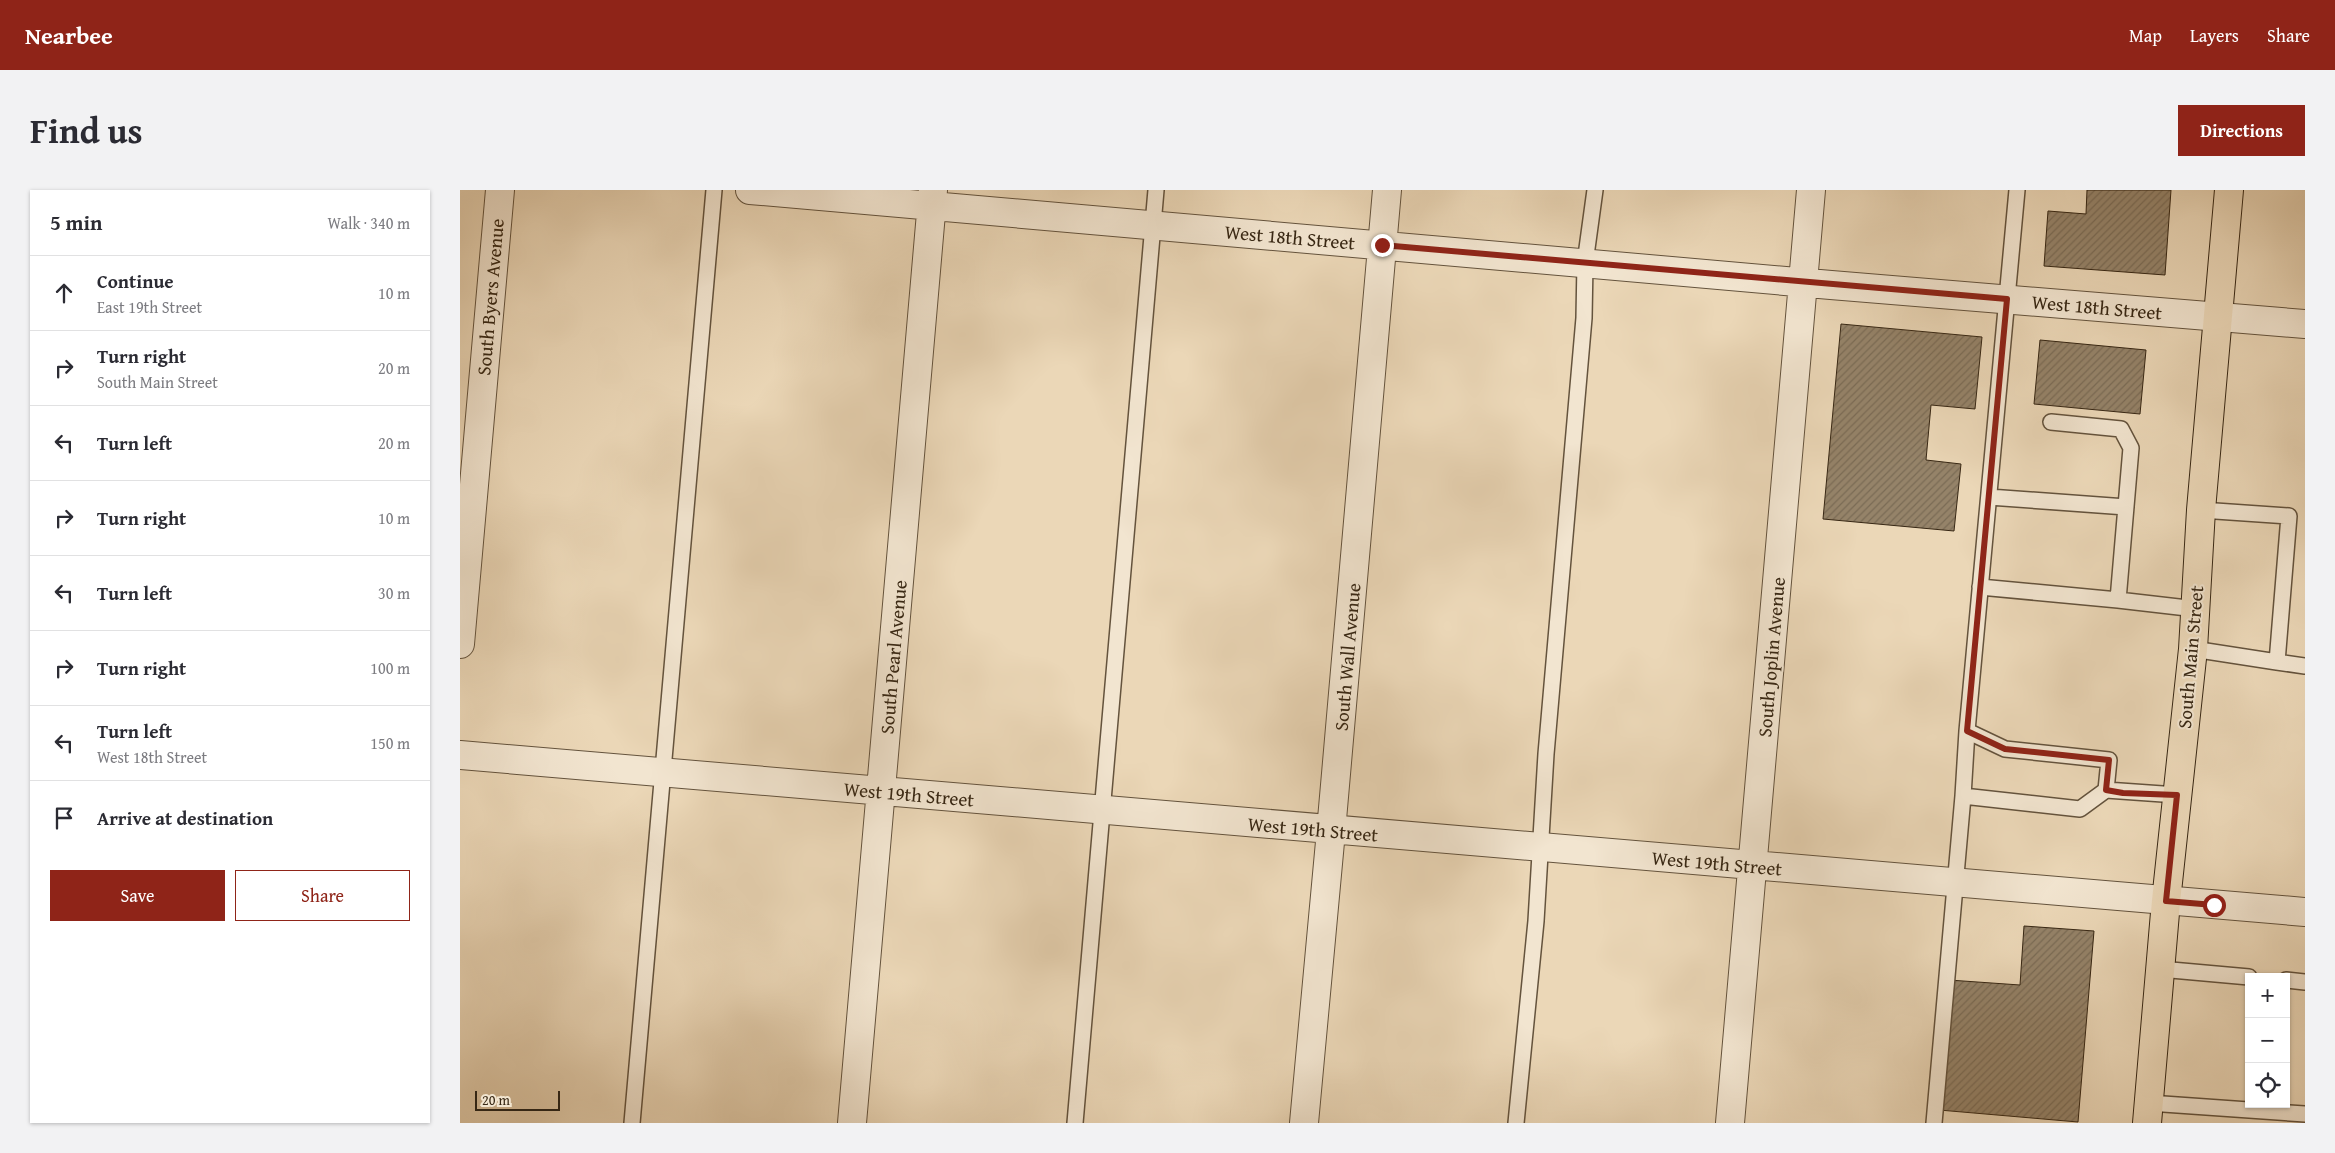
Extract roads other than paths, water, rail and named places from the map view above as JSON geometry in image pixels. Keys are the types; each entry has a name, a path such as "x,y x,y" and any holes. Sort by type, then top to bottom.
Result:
{"main road":[{"name":"South Main Street","path":"2148,1113 2166,901 2193,650 2201,510 2229,190"}],"street":[{"name":"South Byers Avenue","path":"460,644 500,190"},
{"name":"West 18th Street","path":"750,190 932,198 1153,225 1803,283 2305,324"},
{"name":"South Wall Avenue","path":"1304,1123 1332,831 1387,190"},
{"name":"South Joplin Avenue","path":"1730,1123 1811,190"},
{"name":"South Pearl Avenue","path":"852,1123 932,198"},
{"name":"West 19th Street","path":"460,755 1332,831 2305,912"}],"lane":[{"path":"632,1123 714,190"},
{"path":"1075,1123 1156,190"},
{"path":"1516,1123 1536,920 1539,848 1583,328 1585,263 1595,190"},
{"path":"1934,1123 1967,731 2017,190"},
{"path":"2051,422 2121,429 2131,448 2118,600"},
{"path":"1989,496 2126,507"},
{"path":"2201,510 2289,516 2278,662"},
{"path":"1980,587 2196,609"},
{"path":"2193,650 2305,666"},
{"path":"1967,731 2005,749 2109,760 2106,790"},
{"path":"1963,796 2080,809 2106,790 2123,793 2177,795"},
{"path":"2160,969 2245,977"},
{"path":"2290,980 2305,982"},
{"path":"2148,1113 2305,1114"}]}
